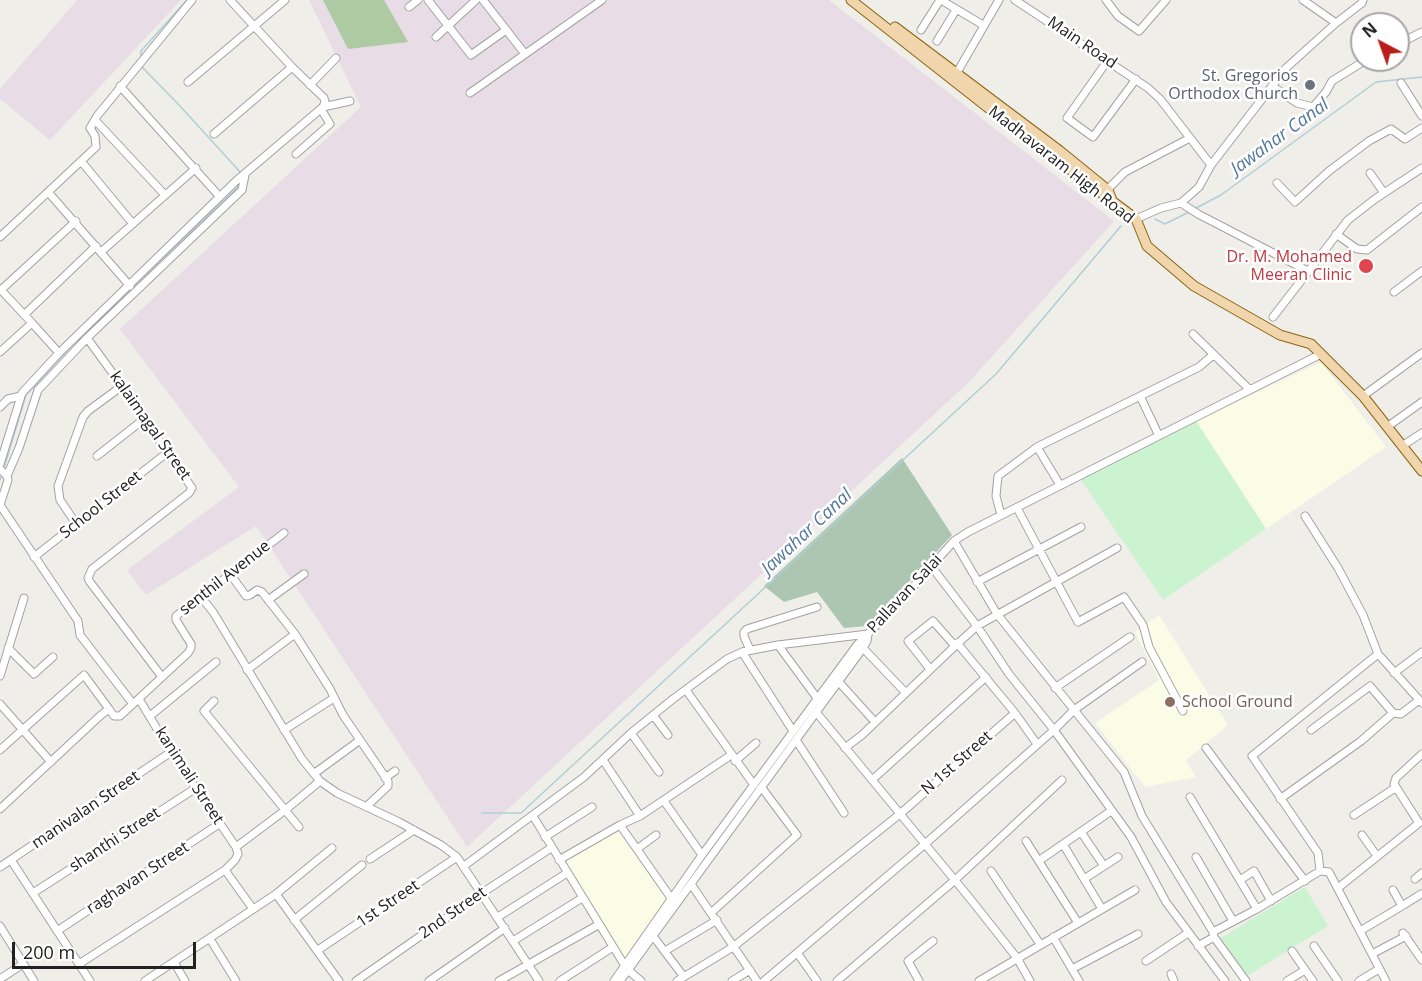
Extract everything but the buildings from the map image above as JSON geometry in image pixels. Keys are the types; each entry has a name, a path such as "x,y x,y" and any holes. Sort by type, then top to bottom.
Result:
{"main road":[{"path":"851,0 1106,192"},
{"path":"860,0 955,77"},
{"name":"Madhavaram High Road","path":"1106,192 1113,203 1136,219 1147,246 1194,286 1280,335 1311,344 1363,396 1422,471"}],"street":[{"path":"0,237 96,147 95,136 90,128 95,120 120,86 192,0"},
{"path":"230,0 292,68 324,98 322,108 330,123 329,126 296,154"},
{"path":"188,82 285,0"},
{"path":"409,7 418,0"},
{"path":"428,0 471,55 506,30"},
{"path":"436,37 476,0"},
{"path":"483,0 525,54"},
{"path":"470,93 602,0"},
{"path":"921,30 941,0 983,25"},
{"path":"955,77 999,0"},
{"name":"Main Road","path":"1015,0 1148,88 1160,99 1211,165"},
{"path":"1106,0 1118,16 1139,31 1166,0"},
{"path":"1303,0 1336,23"},
{"path":"1136,219 1161,208 1181,203 1199,188 1211,165 1286,68 1363,0"},
{"path":"937,41 956,10"},
{"path":"310,85 336,58"},
{"path":"1108,60 1067,118 1093,137 1136,79"},
{"path":"214,134 292,68"},
{"path":"1272,86 1297,103 1313,107 1332,81 1350,70"},
{"path":"1401,83 1422,116"},
{"path":"120,86 220,197"},
{"path":"0,505 8,480 7,476 38,390 168,249 220,197 322,108 350,100"},
{"path":"95,120 165,195"},
{"path":"1277,183 1295,202 1329,171 1369,141 1391,129 1404,139 1422,128"},
{"path":"1106,192 1125,172 1190,138"},
{"path":"81,161 133,224"},
{"path":"101,252 196,168"},
{"path":"1273,317 1348,220 1422,168"},
{"path":"1370,173 1384,193"},
{"path":"0,464 22,393 80,332 242,190 241,178"},
{"path":"49,193 76,221 132,288"},
{"path":"1181,203 1308,271"},
{"path":"1336,234 1357,249 1367,250 1422,207"},
{"path":"59,353 1,289 76,221"},
{"path":"24,315 96,246"},
{"path":"1394,292 1422,271"},
{"path":"0,352 32,323"},
{"path":"1193,334 1250,390"},
{"name":"kalaimagal Street","path":"87,338 192,488 189,493 92,569 88,578 162,677"},
{"path":"1363,396 1422,353"},
{"name":"Pallavan Salai","path":"614,981 627,968 671,898 702,855 758,786 793,730 857,645 954,541 1001,515 1321,354"},
{"path":"1001,515 996,496 998,476 1037,447 1199,367 1213,355"},
{"path":"77,525 60,500 58,486 83,417 122,386"},
{"path":"0,407 8,399 21,396"},
{"path":"1140,396 1159,436"},
{"path":"1387,427 1422,402"},
{"path":"97,456 144,419"},
{"path":"1402,446 1422,433"},
{"path":"1037,447 1060,485"},
{"name":"School Street","path":"34,557 168,452"},
{"path":"0,469 7,476"},
{"name":"kanimali Street","path":"0,505 78,621 80,635 150,716 171,752 237,850"},
{"path":"1017,508 1078,622 1125,597 1143,625 1149,647 1183,711"},
{"path":"1305,516 1338,568 1363,615 1378,654 1421,701 1401,714 1393,713 1370,686 1311,730"},
{"path":"977,582 1081,527"},
{"name":"senthil Avenue","path":"109,708 116,717 188,653 192,646 176,620 176,616 284,533"},
{"path":"954,541 997,614 1124,772 1142,816 1213,934 1245,981"},
{"path":"844,748 977,627 1117,548"},
{"path":"931,566 1131,837 1166,902 1225,981"},
{"path":"268,600 304,573"},
{"path":"231,575 246,596 260,590 295,634 385,778 388,786 366,807"},
{"path":"201,597 213,612 302,759 320,781 337,793 414,830 457,857 539,981"},
{"path":"0,676 24,598"},
{"path":"750,650 744,636 747,629 817,606"},
{"path":"930,669 908,641 933,621 986,677 1036,744"},
{"path":"247,670 295,634"},
{"path":"464,866 584,777 631,733 720,664 741,652 750,650 868,634 863,648 796,740 758,786 691,884 627,968 620,981"},
{"path":"1055,688 1130,636"},
{"path":"778,645 817,698"},
{"path":"8,648 34,674 53,657"},
{"path":"863,648 905,692"},
{"path":"741,652 793,730"},
{"path":"1394,673 1422,652"},
{"path":"1320,872 1318,853 1252,756 1378,654"},
{"path":"150,716 216,662"},
{"path":"764,981 925,844 1074,710 1142,662"},
{"path":"0,750 84,675 109,708 0,809"},
{"path":"872,780 986,677"},
{"path":"838,681 875,722"},
{"path":"686,690 733,758 797,835 712,912"},
{"path":"284,730 334,698"},
{"path":"214,701 204,711 299,827"},
{"path":"0,705 51,762"},
{"path":"816,712 955,880 1017,958 1030,981"},
{"name":"N 1st Street","path":"681,979 733,946 900,814 1015,713"},
{"path":"1280,799 1361,741 1393,713"},
{"path":"653,715 668,735"},
{"path":"631,733 659,772"},
{"path":"315,773 360,740"},
{"path":"796,740 844,813"},
{"path":"559,860 640,816 756,743"},
{"path":"1206,748 1305,882"},
{"name":"manivalan Street","path":"0,867 171,752"},
{"path":"1338,888 1421,824 1394,784 1396,778 1422,754"},
{"path":"603,760 640,816"},
{"path":"385,778 396,771"},
{"path":"837,981 955,880 1062,780"},
{"path":"79,964 225,870 235,860 237,850 320,781"},
{"name":"shanthi Street","path":"33,893 196,788"},
{"path":"1354,815 1395,788"},
{"path":"1190,797 1257,909"},
{"path":"664,801 702,855"},
{"path":"545,837 592,807"},
{"path":"1040,860 1111,810"},
{"path":"533,816 598,925 627,968 641,981"},
{"name":"raghavan Street","path":"57,931 219,824"},
{"path":"620,825 671,898"},
{"path":"370,859 414,830"},
{"path":"1081,831 1104,866"},
{"path":"1362,835 1377,856"},
{"path":"637,849 656,836"},
{"path":"1026,841 1078,923"},
{"path":"1063,844 1102,909"},
{"path":"145,981 276,894 332,848"},
{"name":"2nd Street","path":"356,981 551,848"},
{"name":"1st Street","path":"318,950 457,857"},
{"path":"1084,879 1118,857"},
{"path":"1196,857 1233,921"},
{"path":"11,860 90,981"},
{"path":"294,921 362,865"},
{"path":"225,870 253,909"},
{"path":"991,871 1040,944"},
{"path":"1240,880 1254,872 1271,901"},
{"path":"1198,946 1233,921 1320,872 1329,872 1386,981"},
{"path":"498,917 567,873"},
{"path":"1415,879 1422,873"},
{"path":"691,884 758,981"},
{"path":"983,980 1040,944 1135,890"},
{"path":"1392,890 1402,906"},
{"path":"276,894 339,981"},
{"path":"1360,931 1421,894"},
{"path":"513,941 582,898"},
{"path":"665,951 717,920"},
{"path":"499,981 527,963 598,925"},
{"path":"1,928 34,981"},
{"path":"429,981 505,928"},
{"path":"1072,969 1138,933"},
{"path":"1146,961 1188,933"},
{"path":"1372,954 1404,935 1422,960"},
{"path":"653,936 665,951 681,979"},
{"path":"1053,937 1079,981"},
{"path":"210,939 236,981"},
{"path":"919,981 908,961 933,940"},
{"path":"1314,946 1338,981"},
{"path":"560,981 613,947"},
{"path":"1292,951 1313,981"},
{"path":"798,954 817,981"},
{"path":"174,963 185,981"},
{"path":"0,979 23,964"},
{"path":"1359,981 1379,969"},
{"path":"732,981 750,970"},
{"path":"1287,981 1305,970"}],"shaded area":[{"path":"77,0 181,0 50,140 0,99 0,89"},
{"path":"309,0 829,0 1114,221 969,382 467,847 256,526 146,595 127,570 239,487 120,329 361,107"},
{"path":"1321,362 1386,447 1266,529 1196,421"},
{"path":"902,458 952,535 868,626 844,628 817,592 784,602 764,586"},
{"name":"School Ground","path":"1159,615 1228,725 1186,760 1196,777 1145,787 1095,723 1159,680 1135,632"},
{"path":"620,825 669,898 626,963 562,860"}],"green space":[{"path":"323,0 384,0 408,42 348,49"},
{"path":"1196,421 1266,529 1163,600 1081,480"},
{"path":"1305,887 1328,926 1247,976 1219,939"}],"waterway":[{"path":"141,56 141,51 187,0"},
{"path":"142,67 241,173"},
{"name":"Jawahar Canal","path":"1196,208 1221,195 1376,82 1422,77"},
{"path":"89,328 238,187 238,184"},
{"name":"Jawahar Canal","path":"1155,219 1165,224 1189,212"},
{"name":"Jawahar Canal","path":"482,813 521,813 996,374 1121,226"},
{"path":"4,468 26,395 77,340"},
{"path":"0,480 2,475"}],"place":[{"name":"St. Gregorios Orthodox Church","path":"1310,85"},
{"name":"Dr. M. Mohamed Meeran Clinic","path":"1366,266"},
{"name":"School Ground","path":"1170,702"}]}
